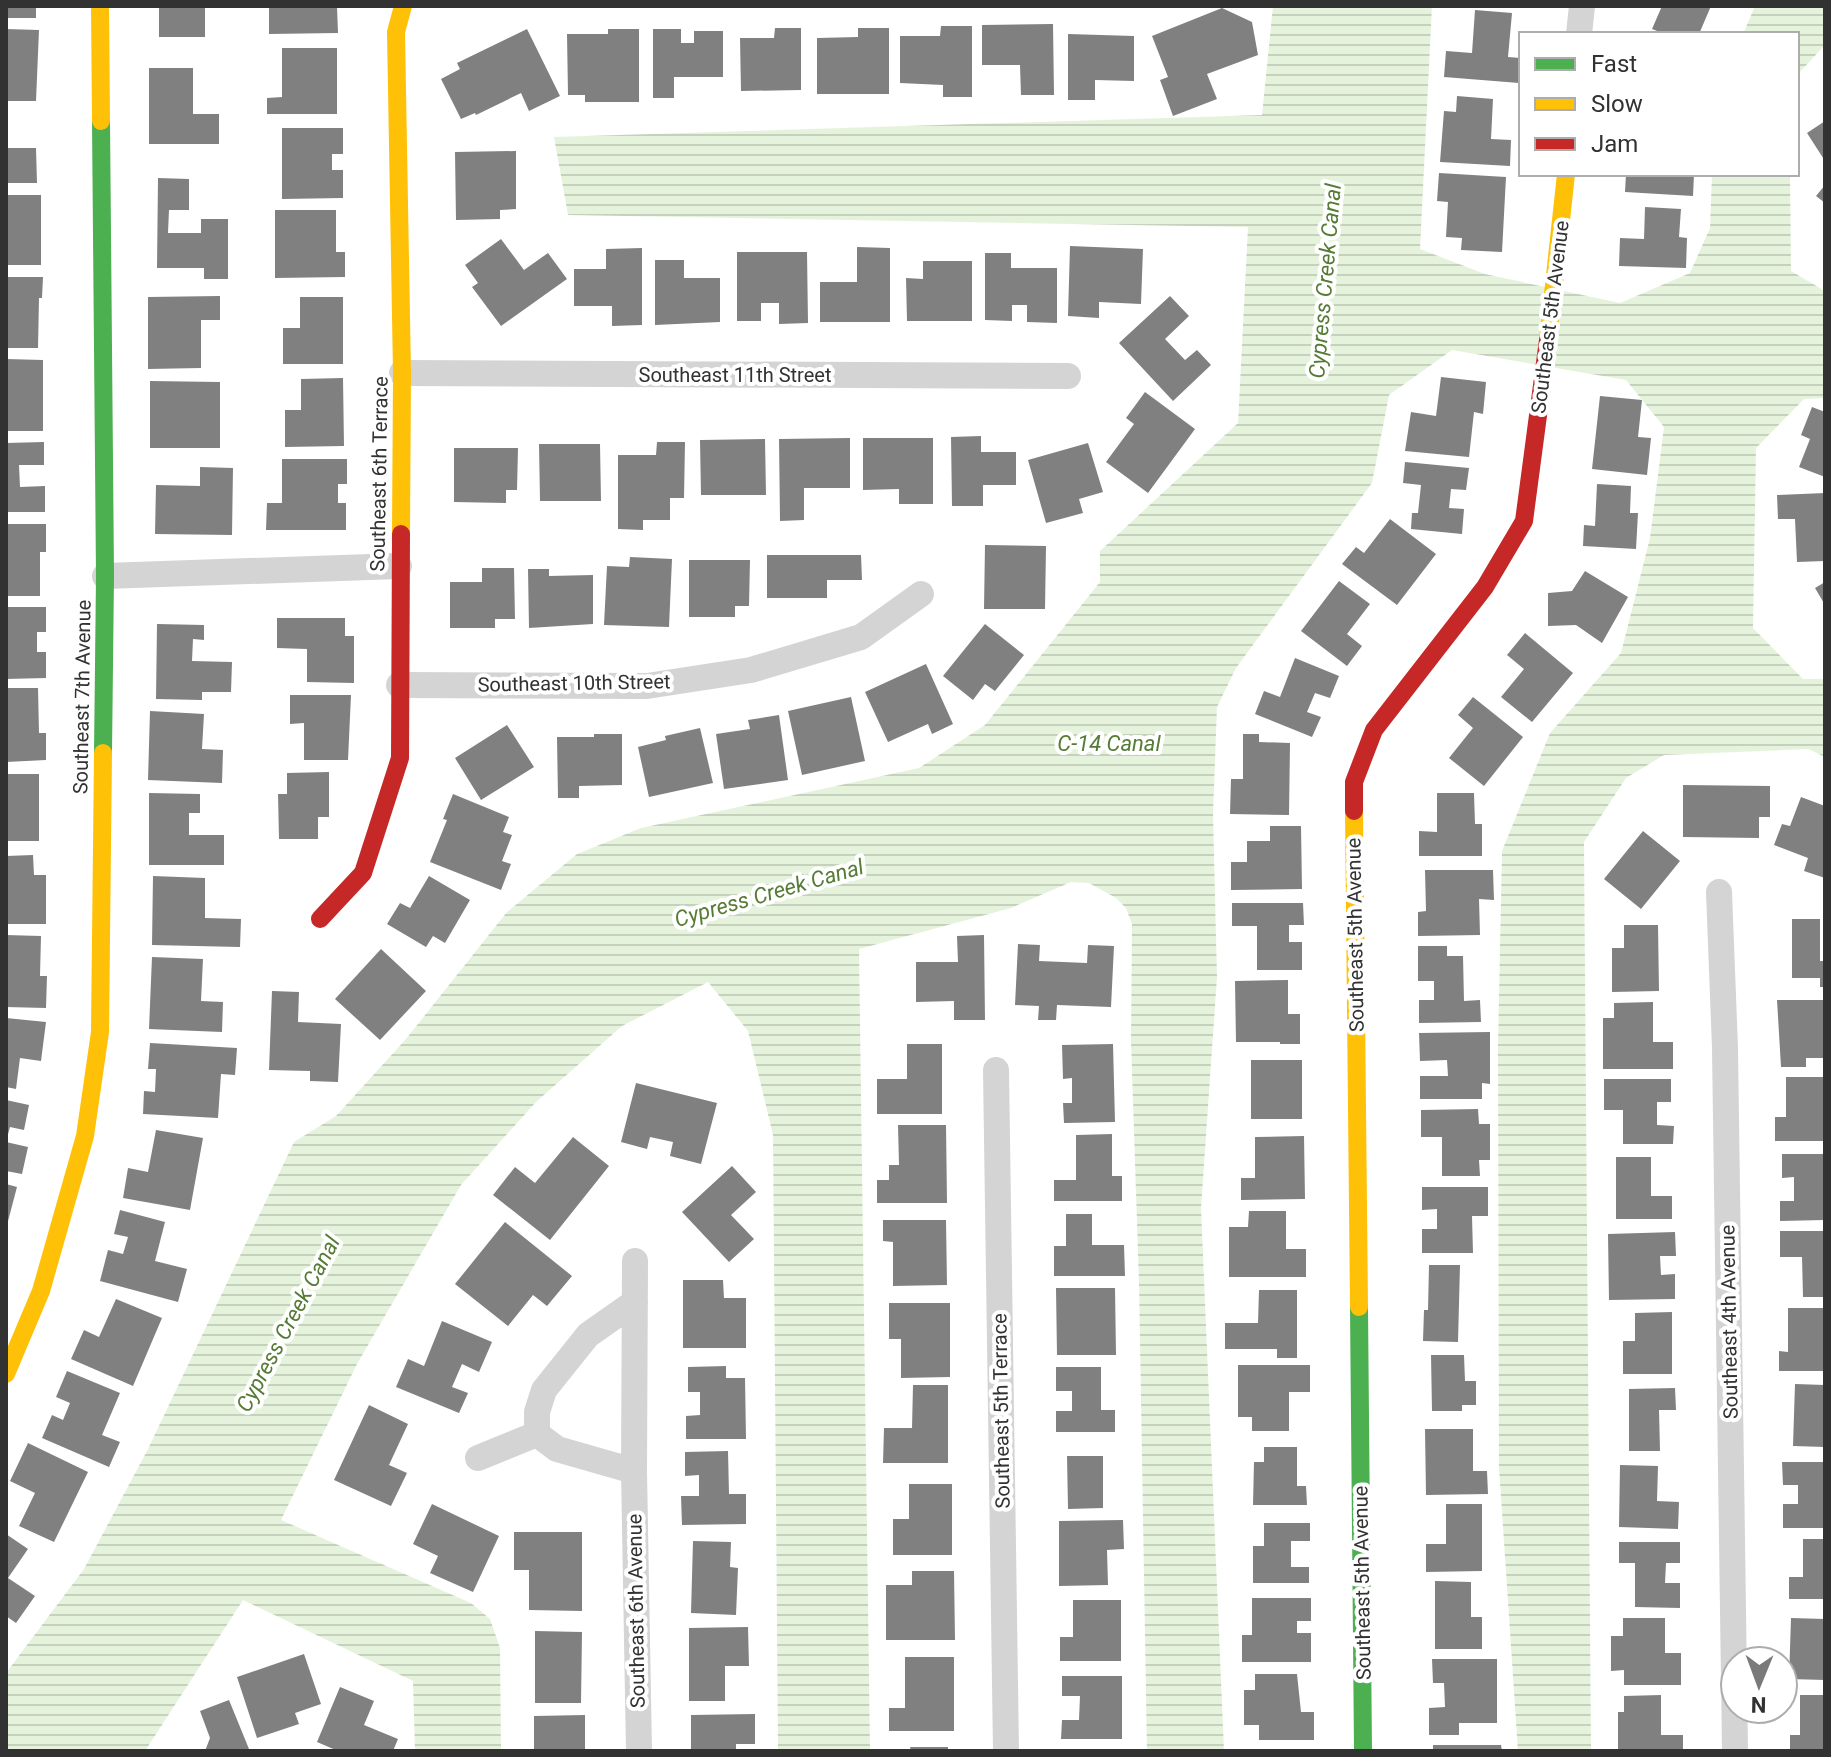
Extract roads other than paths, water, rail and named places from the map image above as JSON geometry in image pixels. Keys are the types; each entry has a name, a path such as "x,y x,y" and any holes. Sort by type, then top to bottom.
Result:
{"street":[{"name":"Southeast 7th Avenue","path":"6,1374 41,1291 85,1136 100,1032 105,576 100,6"},
{"path":"1579,32 1582,6"},
{"name":"Southeast 6th Terrace","path":"320,919 363,873 400,758 402,373 396,32 402,7"},
{"name":"Southeast 5th Avenue","path":"1363,1751 1354,782 1374,730 1485,587 1524,521 1557,271 1566,176"},
{"name":"Southeast 11th Street","path":"402,373 1068,376"},
{"path":"105,576 399,566"},
{"name":"Southeast 10th Street","path":"399,685 647,686 751,670 861,637 921,594"},
{"name":"Southeast 4th Avenue","path":"1719,892 1726,1080 1735,1751"},
{"name":"Southeast 5th Terrace","path":"996,1070 1006,1751"},
{"name":"Southeast 6th Avenue","path":"635,1261 634,1471 639,1751"},
{"path":"537,1434 537,1412 544,1390 588,1335 635,1302"},
{"path":"478,1458 537,1434"},
{"path":"537,1434 557,1449 634,1471"}],"water":[{"path":"1273,6 1432,6 1420,249 1485,274 1620,303 1690,273 1710,228 1712,176 1790,176 1791,271 1825,291 1825,398 1804,399 1756,448 1753,628 1803,679 1825,679 1825,757 1808,749 1664,755 1626,778 1584,842 1591,1751 1518,1751 1499,1467 1498,1048 1502,851 1550,733 1621,653 1650,538 1664,427 1626,380 1452,350 1389,395 1372,483 1236,668 1217,707 1213,814 1217,977 1201,1208 1224,1751 1147,1751 1139,1283 1131,1041 1132,924 1126,908 1116,898 1089,883 1071,882 1011,908 859,949 870,1751 778,1751 773,1135 748,1031 708,982 622,1026 536,1102 461,1185 357,1364 281,1520 471,1603 490,1619 500,1648 501,1751 415,1751 413,1681 243,1600 145,1751 6,1751 6,1673 84,1569 148,1449 294,1142 336,1116 406,1039 507,912 577,854 641,828 919,768 985,725 1100,582 1100,551 1238,423 1248,227 568,215 554,137 1262,115"},
{"path":"1755,6 1825,6 1825,45 1799,73 1799,32 1744,32"}],"water label":[{"name":"Cypress Creek Canal","path":"1325,281"},
{"name":"C-14 Canal","path":"1109,743"},
{"name":"Cypress Creek Canal","path":"769,893"},
{"name":"Cypress Creek Canal","path":"288,1324"}]}
